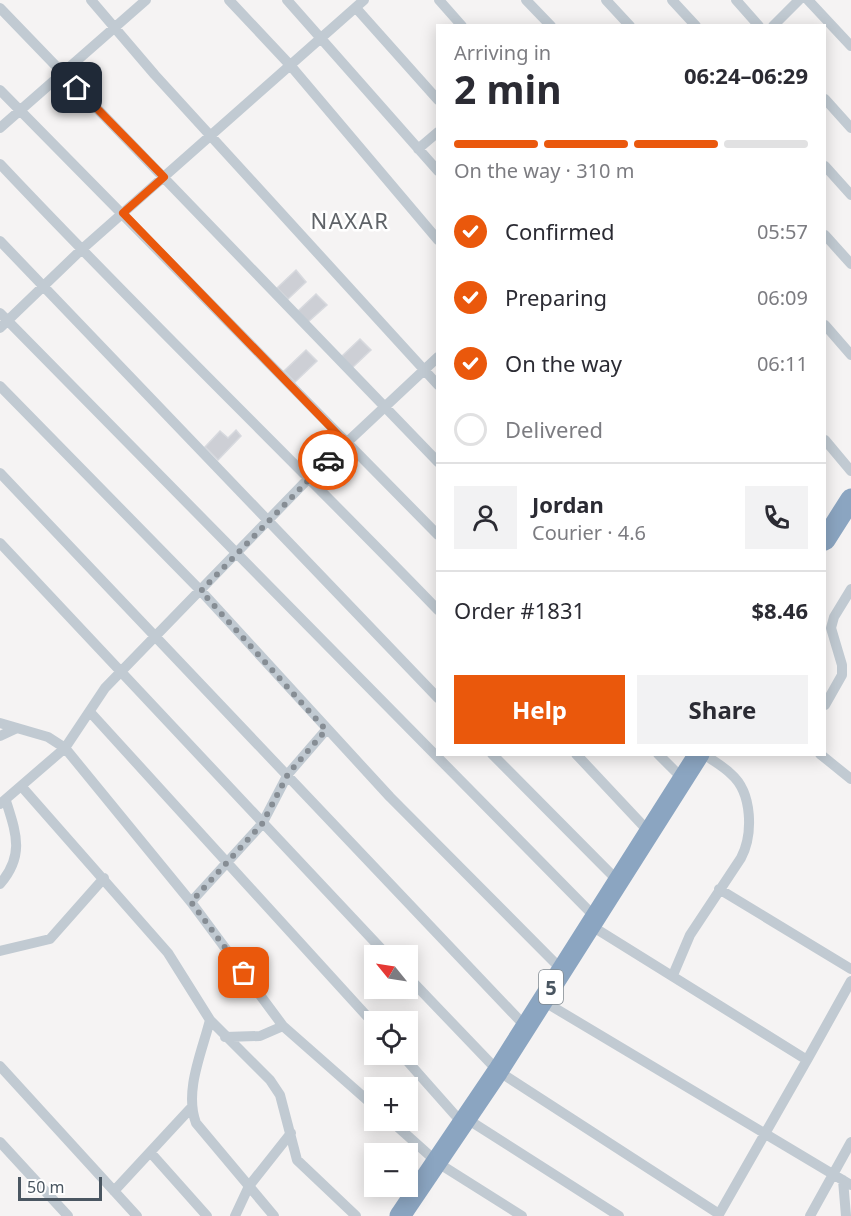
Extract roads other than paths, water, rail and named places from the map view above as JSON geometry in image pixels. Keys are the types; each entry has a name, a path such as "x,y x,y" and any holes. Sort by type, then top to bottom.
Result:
{"highway":[{"path":"827,532 851,499"},
{"name":"5","path":"400,1216 498,1071 700,756"}],"street":[{"path":"91,0 436,382"},
{"path":"0,129 146,0"},
{"path":"229,0 290,65 436,238"},
{"path":"287,0 436,169"},
{"path":"439,0 460,24"},
{"path":"526,0 548,24"},
{"path":"606,0 628,24"},
{"path":"672,0 694,24"},
{"path":"736,0 757,24"},
{"path":"775,24 799,0"},
{"path":"808,0 851,46"},
{"path":"436,98 360,4 3,321 238,553 593,921 807,1060"},
{"path":"0,8 436,460"},
{"path":"0,90 436,533"},
{"path":"826,100 851,128"},
{"path":"418,148 436,134"},
{"path":"0,164 81,250 310,477 436,608"},
{"path":"826,167 851,195"},
{"path":"826,237 851,264"},
{"path":"0,241 436,696"},
{"path":"826,327 851,355"},
{"path":"0,884 14,859 18,838 3,803 65,748 105,688 269,522 310,477 436,359"},
{"path":"0,386 201,591 326,730 467,877 562,970"},
{"path":"826,441 851,471"},
{"path":"0,473 526,1027"},
{"path":"0,543 377,945"},
{"path":"826,703 842,675 842,655 831,628 834,616 851,589"},
{"path":"90,712 364,1013"},
{"path":"0,723 48,737 65,748 191,902 283,1026 364,1097"},
{"path":"0,736 15,729"},
{"path":"191,902 262,824 288,774 326,730"},
{"path":"494,756 619,882"},
{"path":"578,756 650,833"},
{"path":"660,756 684,780"},
{"path":"674,975 690,935 748,846 750,832 748,811 732,775 704,756"},
{"path":"822,756 851,779"},
{"path":"22,788 168,953 210,1020 270,1080 280,1095 297,1160 356,1216"},
{"path":"0,951 50,939 104,878"},
{"path":"720,889 851,969"},
{"path":"418,987 498,1071 719,1215 851,981"},
{"path":"543,1000 842,1180"},
{"path":"210,1020 191,1094 190,1109 196,1123 274,1216"},
{"path":"225,1037 260,1036 283,1026"},
{"path":"412,1065 465,1121 619,1216"},
{"path":"0,1066 137,1216"},
{"path":"114,1191 190,1109"},
{"path":"403,1131 438,1162 522,1216"},
{"path":"235,1216 249,1186 291,1133"},
{"path":"0,1142 68,1216"},
{"path":"846,1216 842,1180 851,1142"},
{"path":"150,1152 207,1216"},
{"path":"810,1216 842,1180"}],"district":[{"name":"NAXAR","path":"350,220"}]}
